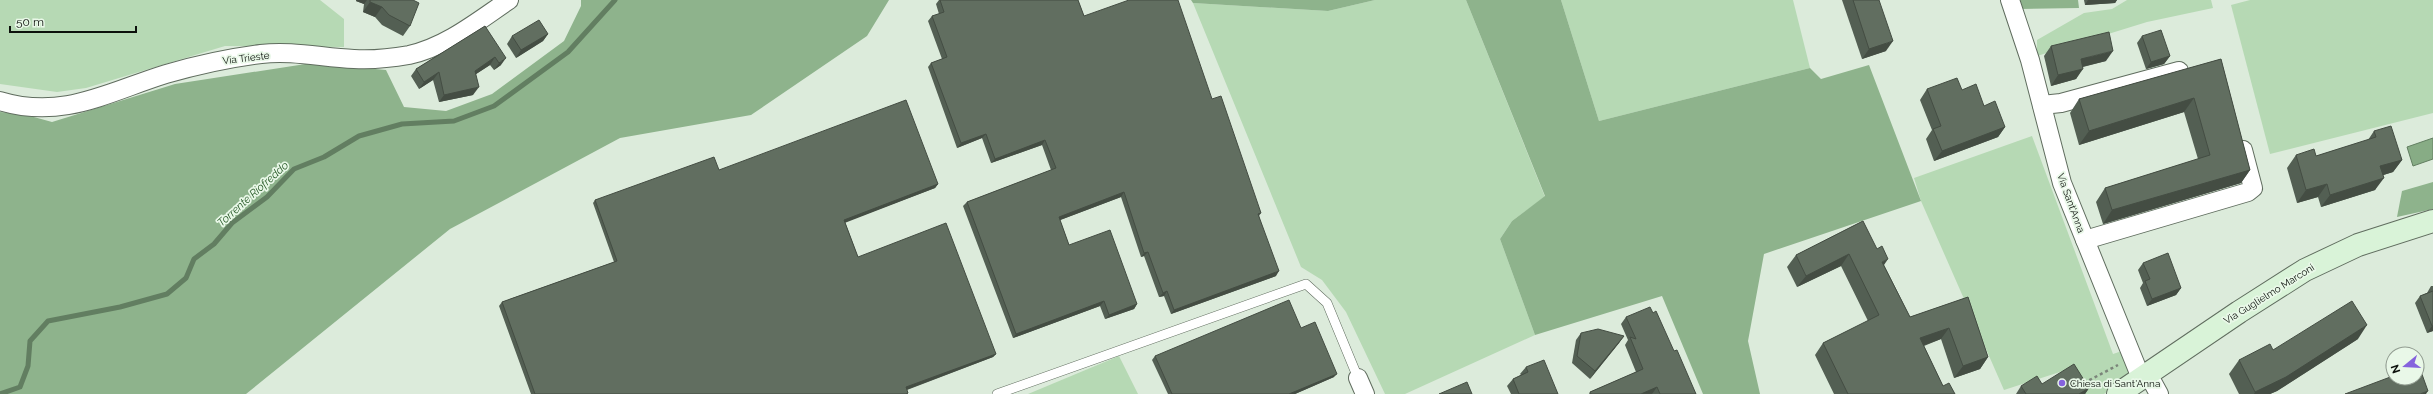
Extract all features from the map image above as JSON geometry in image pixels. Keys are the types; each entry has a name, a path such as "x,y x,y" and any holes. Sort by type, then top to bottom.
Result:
{"street":[{"name":"Via Trieste","path":"0,101 20,107 65,108 166,74 217,61 263,54 322,55 355,59 409,54 434,46 462,32 509,0"},
{"name":"Via Sant'Anna","path":"2010,0 2030,60 2062,183 2133,358 2145,376 2160,394"},
{"path":"2042,105 2061,103 2199,66"},
{"path":"2085,240 2248,192 2252,188 2239,135"},
{"name":"Via Guglielmo Marconi","path":"2118,394 2239,312 2305,270 2358,245 2433,221"}],"lane":[{"path":"997,394 1306,284 1326,303 1361,386"}],"path":[{"path":"2079,385 2133,358"}],"shaded area":[{"path":"0,0 320,0 344,19 344,47 225,46 86,88 57,92 0,84"},
{"path":"581,0 889,0 867,36 751,115 620,138 450,229 246,394 0,394 0,112 23,114 52,122 175,84 312,63 386,70 404,107 446,111 492,94 564,41 581,6"},
{"path":"1191,0 1375,0 1328,11 1193,3"},
{"path":"1375,0 1466,0 1545,197 1512,221 1500,239 1535,335 1405,394 1385,394 1346,312 1322,280 1301,267 1193,3 1328,11"},
{"path":"1466,0 1561,0 1599,121 1810,68 1821,79 1869,65 1921,201 1764,254 1748,341 1760,394 1703,394 1662,296 1535,335 1500,239 1512,221 1545,196"},
{"path":"1561,0 1793,0 1810,68 1599,121"},
{"path":"2016,0 2078,0 2079,8 2020,9"},
{"path":"2127,0 2211,0 2213,8 2147,22 2037,56 2037,40 2084,13 2112,9"},
{"path":"2250,0 2433,0 2433,113 2270,154 2231,5"},
{"path":"2032,136 2113,354 2122,351 2130,370 2128,378 2104,394 2076,394 2063,371 2004,390 1921,201 1914,178"},
{"path":"2433,138 2433,159 2413,166 2407,147"},
{"path":"2433,182 2433,209 2397,217 2402,191"},
{"path":"1119,356 1138,394 1028,394"}],"building":[{"path":"370,0 413,0 419,3 410,26 389,15 382,7 370,2"},
{"path":"940,0 1078,0 1084,16 1129,0 1178,0 1212,99 1221,96 1261,213 1258,214 1279,271 1174,310 1167,291 1163,293 1148,252 1144,253 1124,192 1059,217 1069,245 1110,230 1137,304 1109,315 1104,301 1016,334 967,202 1056,168 1045,140 995,159 986,134 961,143 931,63 947,57 932,16 944,12"},
{"path":"1853,0 1879,0 1893,41 1869,49"},
{"path":"539,20 548,34 521,50 512,36"},
{"path":"485,26 506,58 499,63 495,57 475,71 479,87 444,95 439,72 424,82 416,69"},
{"path":"2161,30 2170,56 2151,62 2142,36"},
{"path":"2109,32 2113,51 2081,59 2083,69 2058,75 2051,46"},
{"path":"2221,59 2250,170 2112,210 2105,188 2210,155 2194,98 2089,131 2079,99"},
{"path":"1957,78 1962,90 1976,84 1984,106 1995,101 2005,127 1942,151 1933,129 1941,126 1927,89"},
{"path":"906,100 938,184 844,220 858,257 946,223 996,354 906,387 908,393 906,394 535,394 502,302 617,261 595,200 714,157 719,170"},
{"path":"2391,126 2402,160 2380,166 2384,178 2330,195 2327,184 2306,190 2296,155 2314,149 2316,156 2376,137 2374,131"},
{"path":"1863,221 1877,249 1882,246 1888,259 1882,262 1910,317 1968,297 1988,357 1963,366 1949,328 1920,338 1943,386 1949,383 1955,394 1848,394 1823,343 1879,315 1849,254 1806,276 1796,255"},
{"path":"2168,253 2181,288 2152,299 2145,281 2150,279 2143,263"},
{"path":"2433,291 2433,326 2432,326 2420,296"},
{"path":"1289,300 1301,328 1315,322 1337,374 1289,394 1172,394 1155,356"},
{"path":"2352,301 2367,325 2286,377 2255,392 2239,360 2270,344 2273,350"},
{"path":"1650,307 1653,313 1656,311 1674,351 1677,350 1696,394 1660,394 1657,387 1641,394 1591,394 1590,392 1643,369 1630,337 1636,339 1626,317"},
{"path":"1598,329 1624,336 1595,371 1577,356 1581,333"},
{"path":"1544,360 1558,394 1519,394 1513,379 1528,372 1526,367"},
{"path":"2074,364 2089,388 2079,394 2026,394 2021,386 2037,376 2042,384"},
{"path":"2385,379 2385,386 2425,386 2425,383 2428,391 2420,394 2345,394"},
{"path":"1467,382 1472,394 1439,394"}],"waterway":[{"name":"Torrente Riofreddo","path":"0,394 20,387 28,366 30,341 48,321 120,307 167,294 186,278 194,259 214,244 232,223 267,197 294,169 324,157 359,136 402,124 454,121 494,106 568,52 615,0"}],"place":[{"name":"Chiesa di Sant'Anna","path":"2062,383"}]}
